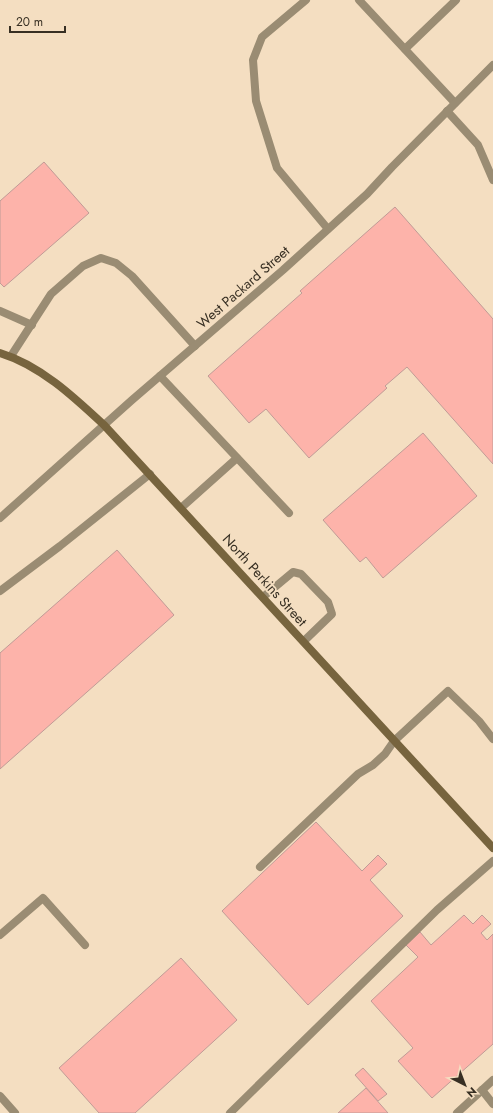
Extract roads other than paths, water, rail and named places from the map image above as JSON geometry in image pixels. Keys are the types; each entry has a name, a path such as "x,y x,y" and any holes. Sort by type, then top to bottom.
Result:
{"street":[{"path":"306,0 262,38 253,60 256,101 278,168 328,229"},
{"path":"359,0 455,103"},
{"path":"405,49 456,0"},
{"name":"West Packard Street","path":"0,518 104,425 283,270 367,194 493,65"},
{"path":"447,111 478,145 493,180"},
{"path":"11,356 51,294 83,266 101,258 116,263 132,276 195,346"},
{"path":"0,311 32,325"},
{"name":"North Perkins Street","path":"0,353 11,356 54,382 82,404 104,425 182,508 493,848"},
{"path":"160,376 289,513"},
{"path":"182,508 237,458"},
{"path":"0,591 60,546 150,474"},
{"path":"263,597 293,572 301,574 328,602 332,614 304,641"},
{"path":"260,867 358,774 373,765 385,754 394,740 448,691 479,721 493,739"},
{"path":"230,1113 436,910 493,861"},
{"path":"0,935 43,898 85,945"},
{"path":"456,1113 493,1080"},
{"path":"482,1090 493,1104"},
{"path":"0,1096 15,1113"}]}
